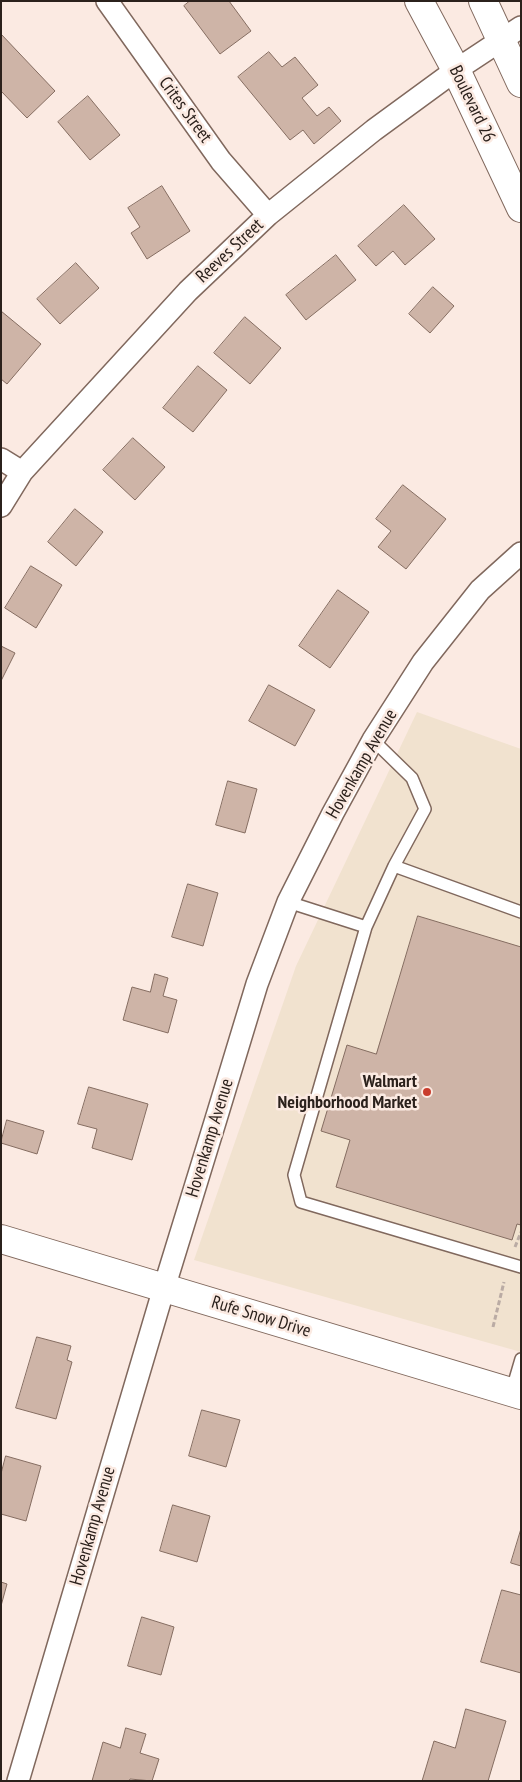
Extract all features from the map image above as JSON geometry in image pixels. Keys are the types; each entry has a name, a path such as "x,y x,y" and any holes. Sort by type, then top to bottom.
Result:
{"main road":[{"name":"Boulevard 26","path":"419,1 456,70 521,208"},
{"path":"483,1 511,34 521,83"},
{"name":"Rufe Snow Drive","path":"1,1239 516,1394"}],"street":[{"name":"Crites Street","path":"107,1 221,161 268,215"},
{"name":"Reeves Street","path":"1,506 22,472 188,291 268,215 374,130 456,70 511,34"},
{"path":"1,459 22,472"},
{"name":"Hovenkamp Avenue","path":"18,1781 164,1288 257,984 288,902 333,813 373,740 423,662 480,590 521,553"}],"lane":[{"path":"373,740 412,778 425,808 394,866 366,927 294,1175 301,1202 521,1267"},
{"path":"394,866 521,912"},
{"path":"288,902 366,927"},
{"path":"516,1394 521,1359"}],"shaded area":[{"name":"Walmart Neighborhood Market","path":"417,712 521,749 521,1352 194,1260 296,966"}],"building":[{"path":"190,1 229,1 251,31 220,54 184,6"},
{"path":"1,34 55,91 27,118 1,91"},
{"path":"269,52 282,67 295,57 318,85 302,98 317,116 329,107 341,121 314,144 303,130 290,140 238,77"},
{"path":"88,96 120,135 90,160 58,122"},
{"path":"162,186 190,231 147,259 131,233 140,227 128,208"},
{"path":"404,205 435,239 405,265 393,251 376,266 358,246"},
{"path":"336,255 356,280 306,320 286,295"},
{"path":"76,263 99,288 60,324 37,299"},
{"path":"433,287 454,306 430,333 409,314"},
{"path":"1,311 41,344 7,384 1,379"},
{"path":"245,317 281,348 250,384 214,353"},
{"path":"198,366 227,390 193,432 163,408"},
{"path":"133,438 165,467 135,500 103,470"},
{"path":"403,485 446,519 406,569 378,547 391,531 376,519"},
{"path":"75,509 103,532 76,566 48,542"},
{"path":"31,566 62,585 36,628 5,608"},
{"path":"338,590 369,612 330,668 299,646"},
{"path":"1,646 15,653 1,681"},
{"path":"269,685 315,710 295,746 249,721"},
{"path":"228,781 257,789 245,833 216,825"},
{"path":"188,884 218,893 203,946 172,937"},
{"name":"Walmart Neighborhood Market","path":"418,916 521,947 521,1225 517,1224 512,1240 336,1187 350,1140 321,1131 347,1045 376,1054"},
{"path":"155,974 168,978 163,996 177,1000 168,1033 123,1020 132,987 150,992"},
{"path":"89,1087 148,1104 132,1160 92,1148 97,1129 78,1124"},
{"path":"7,1120 44,1131 37,1154 1,1143"},
{"path":"37,1337 71,1346 67,1360 72,1362 56,1419 16,1408"},
{"path":"202,1410 240,1420 226,1467 189,1456"},
{"path":"6,1456 41,1466 26,1521 1,1514 1,1474"},
{"path":"173,1505 210,1516 197,1562 160,1551"},
{"path":"521,1529 521,1566 511,1563"},
{"path":"1,1582 7,1584 1,1606"},
{"path":"502,1590 521,1595 521,1673 481,1662"},
{"path":"142,1617 174,1627 161,1675 128,1666"},
{"path":"466,1709 506,1721 488,1781 422,1781 434,1741 455,1748"},
{"path":"126,1728 146,1734 140,1753 159,1759 152,1781 130,1779 129,1781 92,1781 103,1742 120,1748"}],"place":[{"name":"Walmart Neighborhood Market","path":"427,1092"}]}
